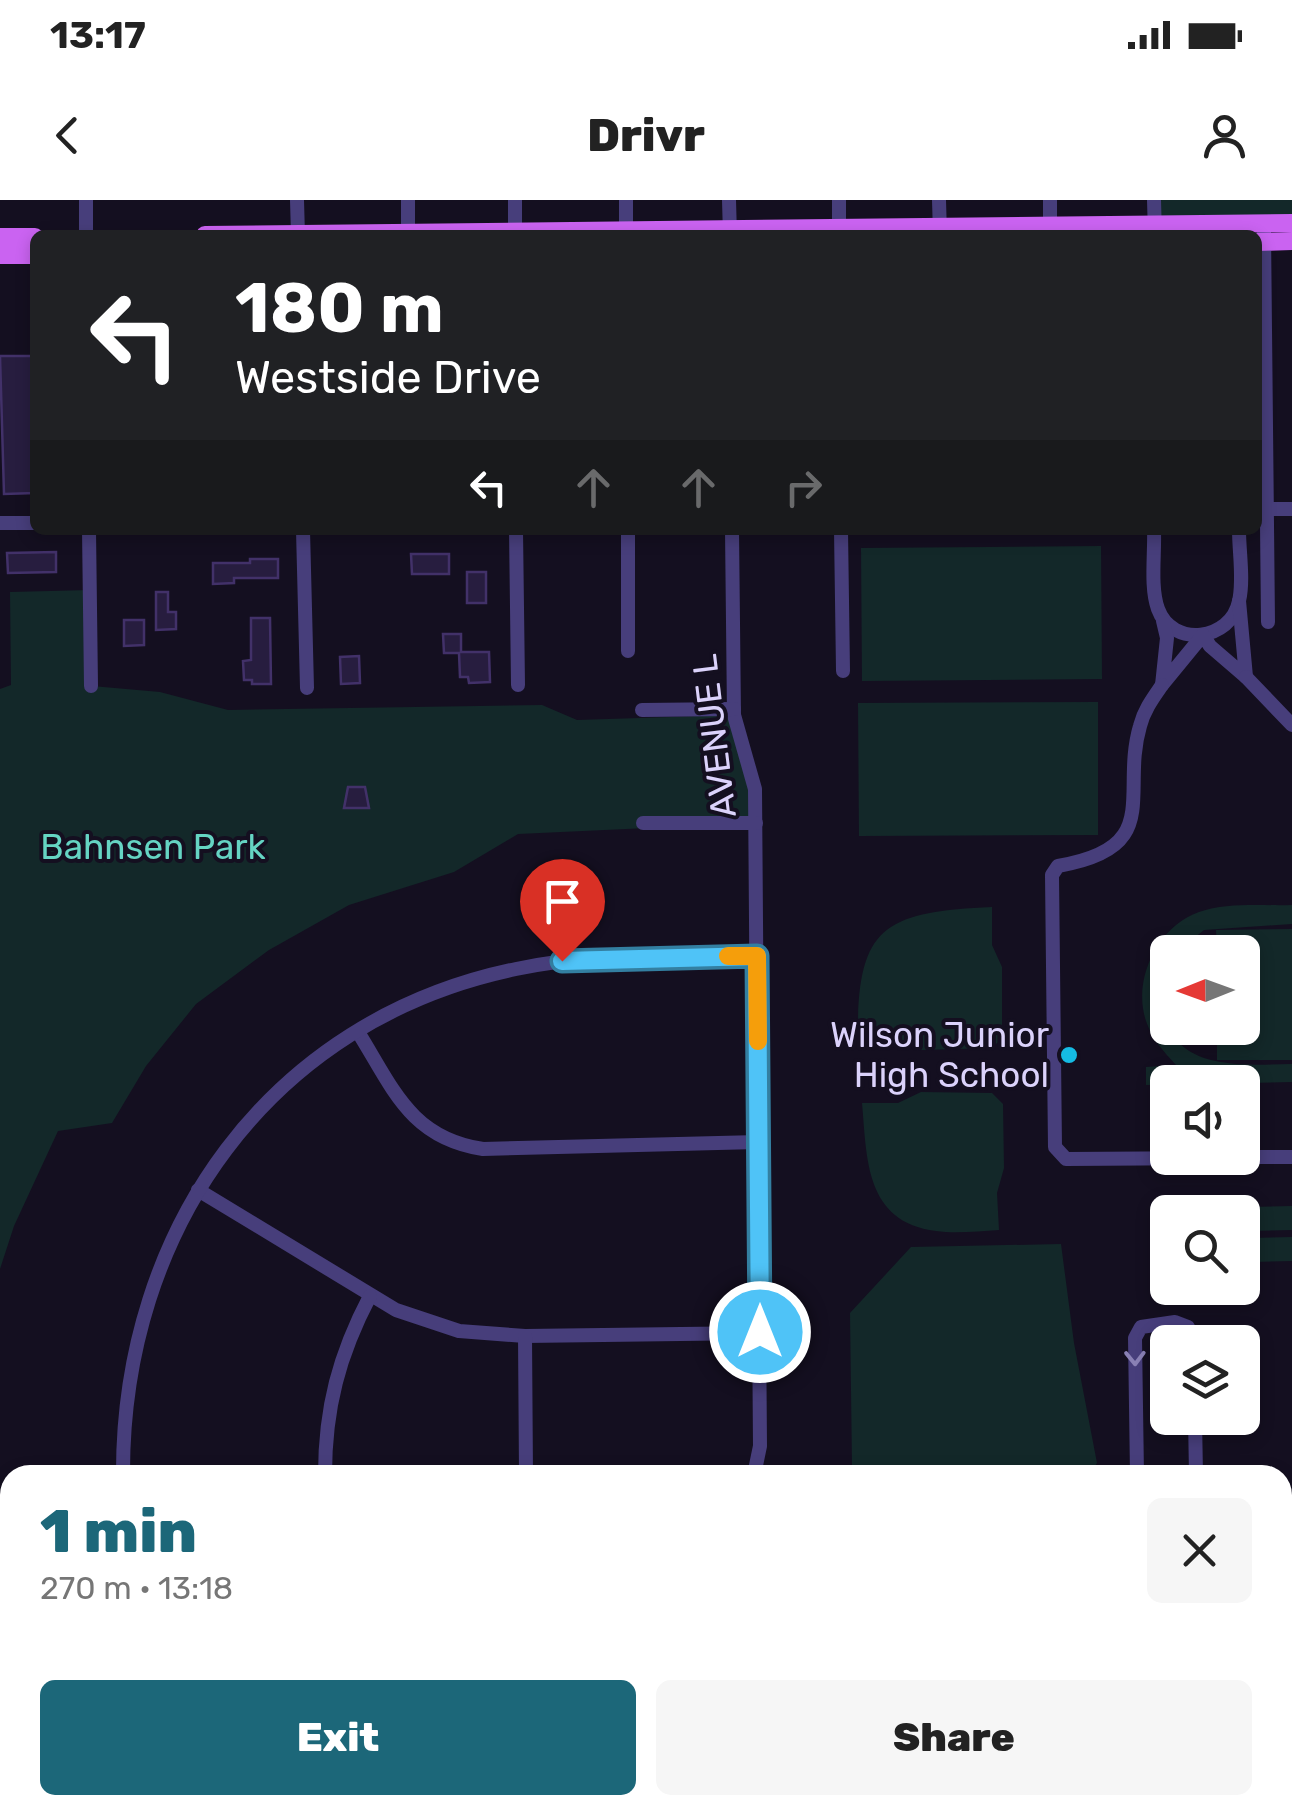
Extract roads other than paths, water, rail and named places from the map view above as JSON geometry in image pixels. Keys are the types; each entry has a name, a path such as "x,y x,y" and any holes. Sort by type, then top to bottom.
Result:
{"main road":[{"path":"1262,236 1292,223"},
{"path":"1050,230 1155,230"},
{"path":"1262,236 1292,241"},
{"path":"0,237 30,237"},
{"path":"0,255 30,255"}],"street":[{"path":"86,200 86,230"},
{"path":"298,200 298,230"},
{"path":"408,200 408,230"},
{"path":"514,200 515,230"},
{"path":"626,200 626,230"},
{"path":"730,200 730,230"},
{"path":"839,200 840,230"},
{"path":"939,200 940,230"},
{"path":"1050,200 1050,230"},
{"path":"1154,200 1155,230"},
{"path":"1262,236 1263,509 1268,622"},
{"path":"1263,509 1292,509"},
{"path":"0,523 30,523"},
{"path":"89,535 92,686"},
{"path":"302,535 308,688"},
{"path":"516,535 518,685"},
{"path":"628,535 628,651"},
{"name":"AVENUE L","path":"732,535 734,709 755,789 756,823 760,1332 760,1446 756,1465"},
{"path":"842,535 842,671"},
{"path":"1154,535 1156,605 1163,620 1167,652 1162,685"},
{"path":"1239,535 1239,600 1246,677"},
{"path":"1163,620 1174,630 1204,635 1219,631 1232,619 1239,600"},
{"path":"1204,635 1210,646 1292,725"},
{"path":"1150,1158 1066,1159 1055,1147 1052,875 1058,866 1080,862 1110,848 1128,827 1136,806 1139,728 1162,685 1204,635"},
{"path":"642,710 734,709"},
{"path":"643,823 756,823"},
{"path":"124,1465 126,1392 142,1315 168,1245 198,1190 247,1124 280,1091 358,1032 417,1000 516,968 595,959 757,956"},
{"path":"358,1032 416,1120 444,1140 461,1146 482,1149 758,1142"},
{"path":"1260,1157 1292,1157"},
{"path":"198,1190 370,1296 431,1324 486,1335 525,1336 760,1332"},
{"path":"326,1465 331,1393 346,1346 370,1296"},
{"path":"1155,1325 1183,1325"},
{"path":"1137,1465 1135,1338 1141,1327 1150,1326"},
{"path":"525,1336 526,1465"},
{"path":"1195,1435 1196,1465"}],"place":[{"name":"Wilson Junior High School","path":"1069,1055"}],"park label":[{"name":"Bahnsen Park","path":"153,847"}]}
